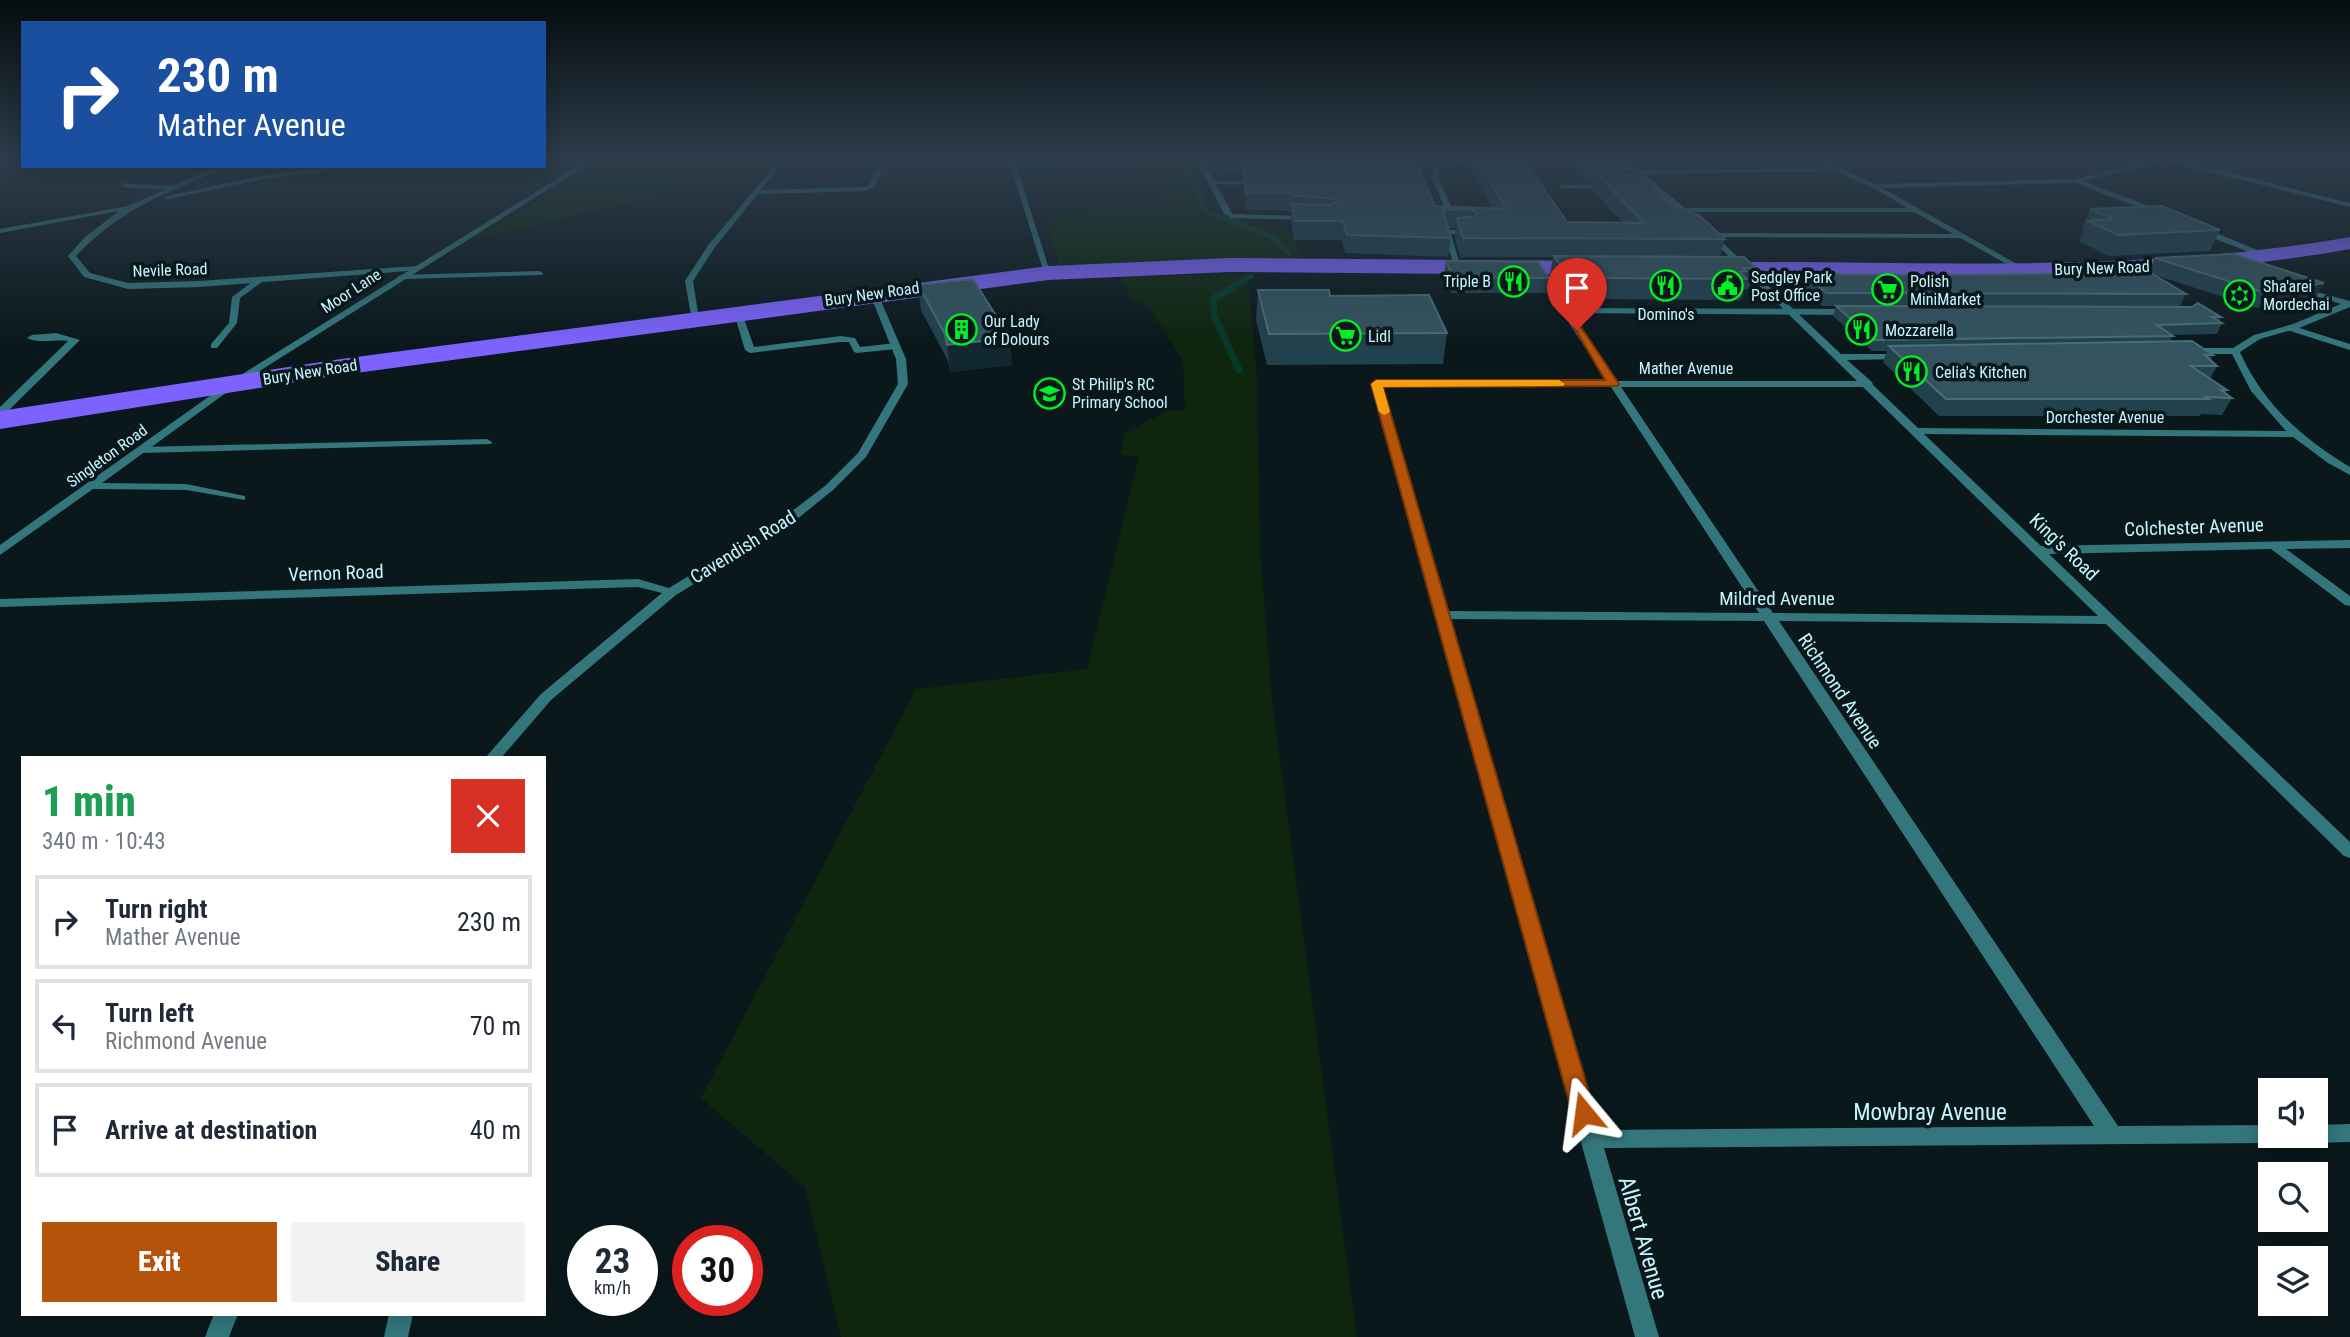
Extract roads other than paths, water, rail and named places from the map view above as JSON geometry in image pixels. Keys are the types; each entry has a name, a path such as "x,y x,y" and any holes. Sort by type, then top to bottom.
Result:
{"highway":[{"name":"Bury New Road","path":"1751,270 2021,270 2271,257 2350,243"},
{"name":"Bury New Road","path":"0,420 695,319 1048,273 1229,265 1631,268"},
{"path":"1685,269 1751,270"}],"street":[{"path":"0,231 50,220"},
{"name":"Nevile Road","path":"109,220 92,232 72,256 87,275 128,286 415,268"},
{"name":"Moor Lane","path":"231,385 493,220"},
{"path":"695,319 689,281 712,246 734,220"},
{"path":"1031,220 1048,273"},
{"name":"King's Road","path":"1696,220 1751,270 2350,852"},
{"path":"1931,220 2021,270"},
{"path":"2193,226 2271,257"},
{"path":"1458,266 1446,232 1468,232"},
{"path":"1712,235 1959,236"},
{"path":"2220,261 2242,269"},
{"name":"Richmond Avenue","path":"1536,267 2112,1135"},
{"path":"401,277 539,273"},
{"path":"214,346 233,323 236,297 262,279"},
{"path":"2288,286 2349,304"},
{"name":"Cavendish Road","path":"494,756 546,696 671,592 787,521 829,488 862,455 903,384 896,346 874,294"},
{"path":"2180,351 2235,351 2257,337 2290,328 2349,304"},
{"path":"1565,312 1862,312"},
{"path":"738,313 750,350 841,339 852,340 857,350 896,346"},
{"path":"2290,328 2350,347"},
{"path":"0,413 75,340 56,336 32,338"},
{"path":"2235,351 2241,368 2292,434 2350,472"},
{"path":"1840,356 1908,356"},
{"name":"Mather Avenue","path":"1376,384 1869,384"},
{"name":"Albert Avenue","path":"1376,384 1647,1337"},
{"name":"Singleton Road","path":"0,551 231,385"},
{"name":"Dorchester Avenue","path":"1917,432 2292,434"},
{"path":"141,450 487,442"},
{"path":"92,486 186,487 241,498"},
{"path":"2272,544 2350,602"},
{"name":"Colchester Avenue","path":"2039,550 2350,544"},
{"name":"Vernon Road","path":"0,603 638,583 671,592"},
{"name":"Mildred Avenue","path":"1442,615 2111,620"},
{"path":"2328,1134 2350,1133"},
{"name":"Mowbray Avenue","path":"1591,1139 2258,1134"},
{"path":"217,1337 225,1316"},
{"path":"396,1337 401,1316"}],"waterway":[{"path":"1230,220 1272,237 1289,254"},
{"path":"1227,290 1251,276"},
{"path":"1230,289 1213,299 1214,315 1239,370"}],"place":[{"name":"Triple B","path":"1514,281"},
{"name":"Domino's","path":"1666,285"},
{"name":"Sedgley Park Post Office","path":"1728,286"},
{"name":"Polish MiniMarket","path":"1887,290"},
{"name":"Sha'arei Mordechai","path":"2240,295"},
{"name":"Our Lady of Dolours","path":"961,330"},
{"name":"Mozzarella","path":"1862,330"},
{"name":"Lidl","path":"1345,336"},
{"name":"Celia's Kitchen","path":"1912,372"},
{"name":"St Philip's RC Primary School","path":"1049,393"}]}
